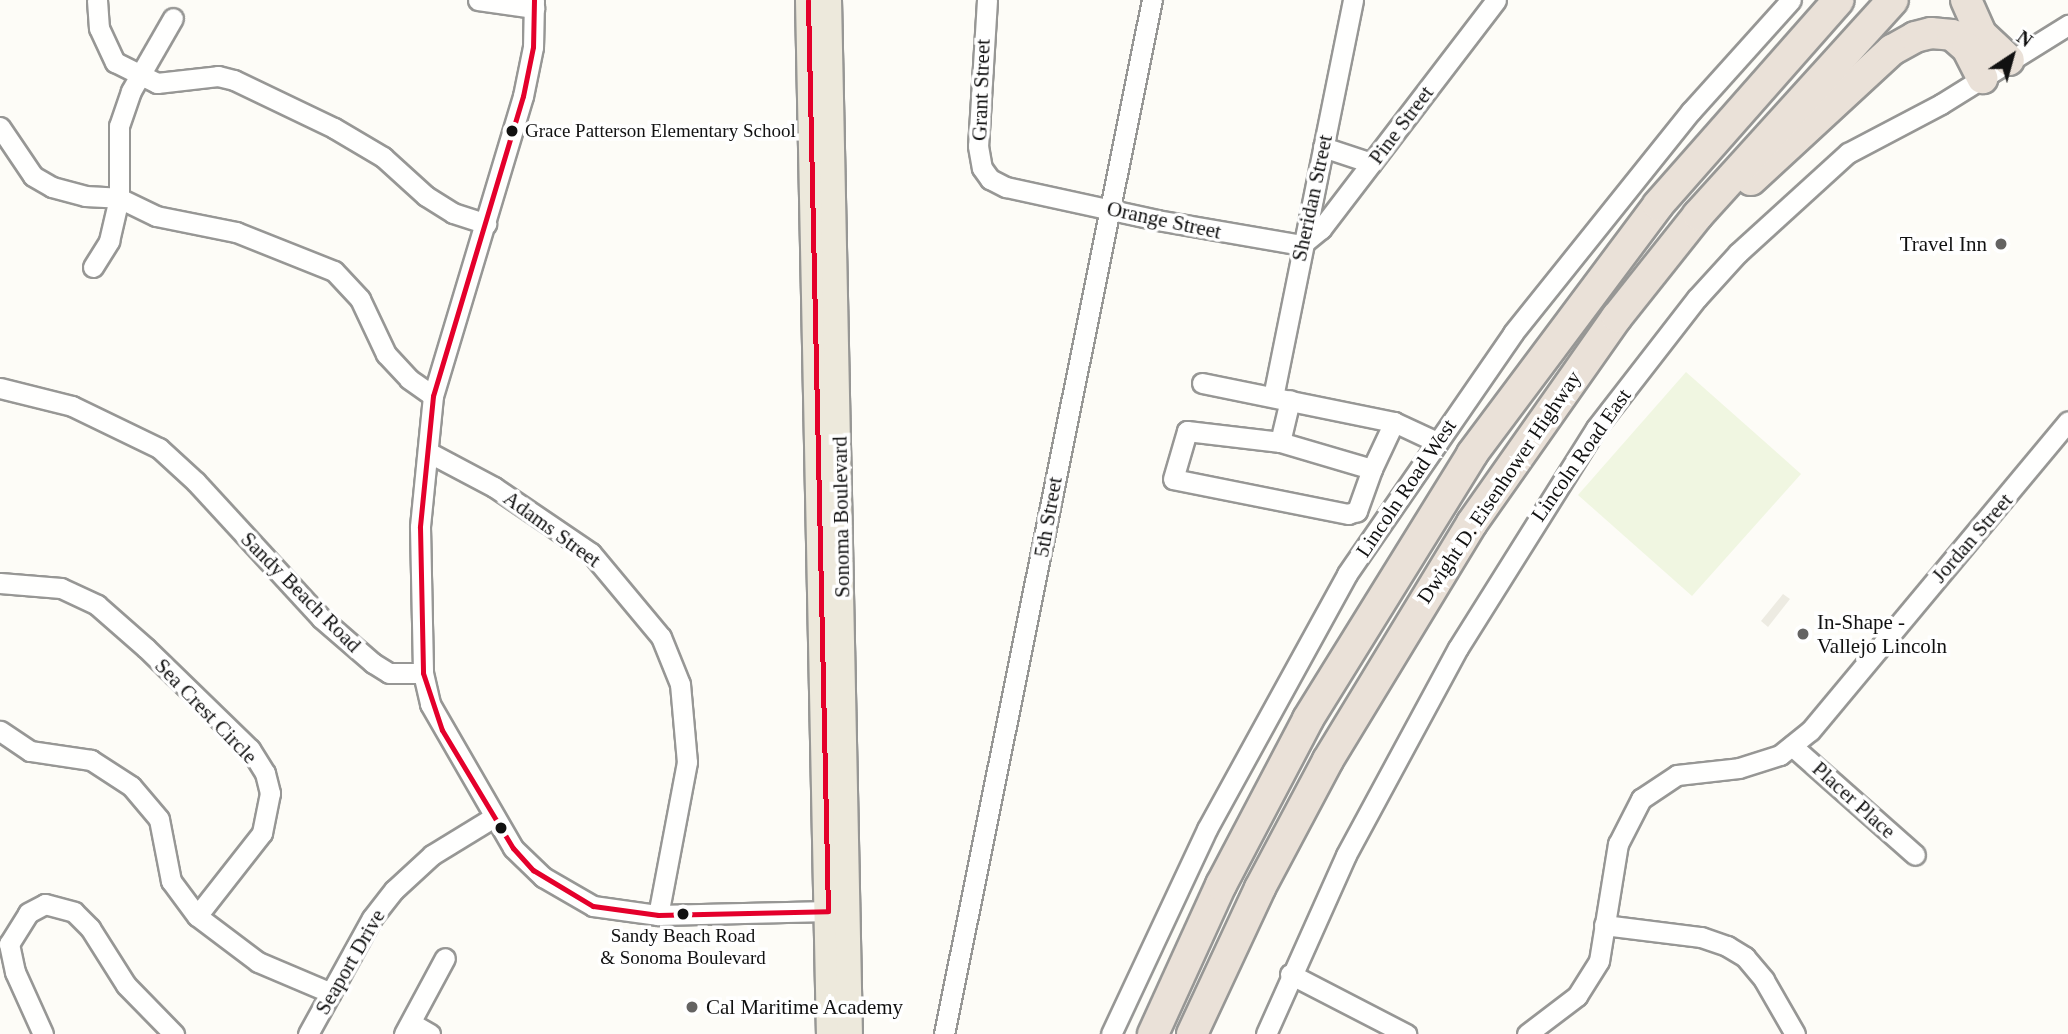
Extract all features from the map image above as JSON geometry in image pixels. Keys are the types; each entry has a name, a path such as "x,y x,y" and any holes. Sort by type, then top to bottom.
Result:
{"highway":[{"name":"Dwight D. Eisenhower Highway","path":"1153,1034 1194,941 1308,719 1472,454 1651,214 1839,0"},
{"name":"Dwight D. Eisenhower Highway","path":"1192,1034 1260,888 1395,645 1544,416 1698,215 1893,0"},
{"path":"1966,0 1981,34 2008,60"},
{"path":"1698,215 1748,183 1892,50 1914,37 1931,33 1951,35 1967,48 1982,78"},
{"path":"1135,1034 1194,941"}],"main road":[{"name":"Sonoma Boulevard","path":"808,0 838,911 850,1034"},
{"name":"Sonoma Boulevard","path":"829,0 838,911 829,1034"}],"street":[{"path":"97,0 99,28 115,62 157,83 218,76 234,80 334,128 383,157 426,196 453,213 486,224"},
{"path":"478,0 534,4 533,47 523,96 433,396 420,527 424,673 442,730 513,848 557,886 593,906 658,915 838,911"},
{"name":"Grant Street","path":"987,0 978,146 982,168 998,183 1027,191"},
{"name":"5th Street","path":"944,1034 1152,0"},
{"name":"Sheridan Street","path":"1280,442 1282,398 1301,245 1353,0"},
{"name":"Pine Street","path":"1301,245 1321,229 1496,0"},
{"name":"Lincoln Road West","path":"1111,1034 1190,863 1285,681 1347,574 1437,442 1575,253 1691,111 1791,0"},
{"path":"93,267 109,241 119,198 119,125 140,76 173,18"},
{"name":"Lincoln Road East","path":"1266,1034 1290,974 1346,855 1458,648 1596,428 1697,298 1808,188 1872,137 1941,104 2068,25"},
{"path":"0,127 33,176 52,187 85,196 119,198 156,216 236,232 334,271 360,299 386,354 433,396"},
{"path":"1322,147 1371,163"},
{"name":"Orange Street","path":"1027,191 1301,245"},
{"path":"1202,383 1394,422 1437,442"},
{"name":"Sandy Beach Road","path":"0,387 72,405 159,448 321,618 373,663 389,673 424,673"},
{"name":"Jordan Street","path":"1527,1034 1577,996 1599,961 1618,844 1641,799 1677,775 1739,768 1780,755 1810,731 2068,421"},
{"path":"1372,469 1280,442 1187,431 1173,479 1348,514 1357,511 1372,469 1394,422"},
{"name":"Adams Street","path":"428,452 494,487 591,552 661,637 680,684 687,762 658,915"},
{"name":"Sea Crest Circle","path":"0,583 61,588 97,605 250,749 265,773 270,793 262,833 197,916"},
{"path":"0,731 30,751 91,760 131,786 159,819 171,881 197,916 258,962 331,993"},
{"name":"Placer Place","path":"1792,746 1915,855"},
{"name":"Seaport Drive","path":"308,1034 372,918 394,890 432,855 494,817"},
{"path":"43,1034 15,972 9,944 22,919 45,904 74,912 90,928 126,985 174,1034"},
{"path":"1604,925 1702,937 1727,946 1745,957 1764,980 1789,1032"},
{"path":"430,1034 407,1028 446,958"},
{"path":"1290,974 1406,1034"}],"green space":[{"path":"1686,372 1801,474 1692,596 1578,495"}],"shaded area":[{"path":"1783,594 1790,599 1768,627 1761,621"}],"transit line":[{"path":"534,0 533,47 523,96 433,396 420,527 423,673 442,730 513,848 533,870 593,906 658,915 828,911 808,0"}],"place":[{"name":"Grace Patterson Elementary School","path":"512,131"},
{"name":"Travel Inn","path":"2001,244"},
{"name":"In-Shape - Vallejo Lincoln","path":"1803,634"},
{"name":"Sandy Beach Road & Sonoma Boulevard","path":"683,914"},
{"name":"Cal Maritime Academy","path":"692,1007"}]}
